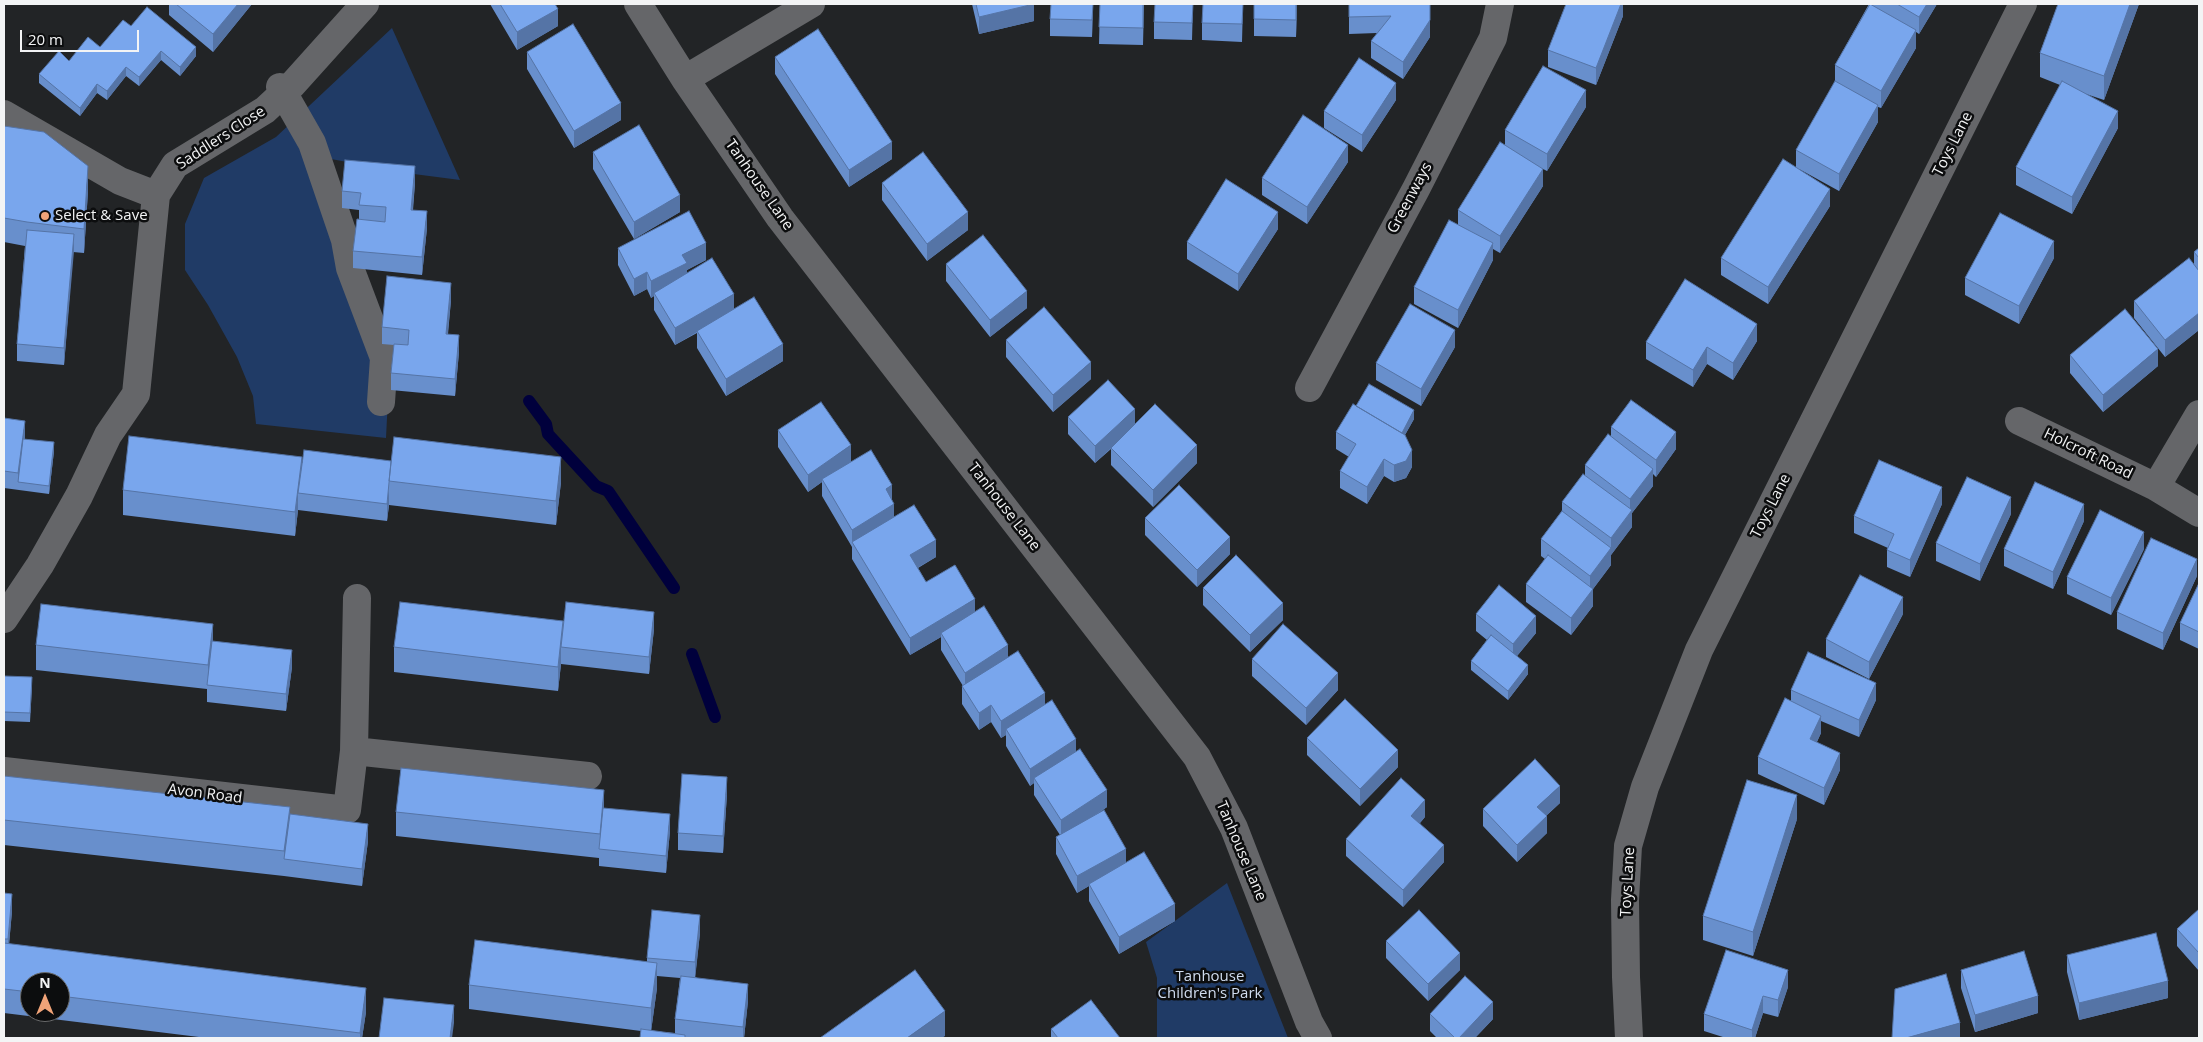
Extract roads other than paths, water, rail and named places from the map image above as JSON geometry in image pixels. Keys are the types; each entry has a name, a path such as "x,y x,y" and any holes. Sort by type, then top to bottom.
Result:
{"street":[{"name":"Saddlers Close","path":"4,619 40,564 79,496 108,435 136,394 156,195 176,165 265,110 365,4"},
{"name":"Tanhouse Lane","path":"638,4 685,79 780,218 1197,757 1234,828 1308,1022 1318,1038"},
{"path":"685,79 811,4"},
{"name":"Greenways","path":"1309,388 1416,188 1493,38 1500,4"},
{"name":"Toys Lane","path":"1629,1038 1625,900 1628,846 1645,787 1699,650 2023,4"},
{"path":"282,90 312,143 345,240 350,268 384,358 381,402"},
{"path":"4,114 120,181 156,195"},
{"path":"2156,487 2199,414"},
{"name":"Holcroft Road","path":"2019,421 2156,487 2199,513"},
{"name":"Avon Road","path":"4,770 347,810 354,751 358,598"},
{"path":"354,751 588,776"}],"waterway":[{"path":"529,401 546,424 548,434 596,486 608,491 674,588"},
{"path":"692,654 715,717"}],"place":[{"name":"Select & Save","path":"45,216"}],"park label":[{"name":"Tanhouse Children's Park","path":"1210,986"}]}
